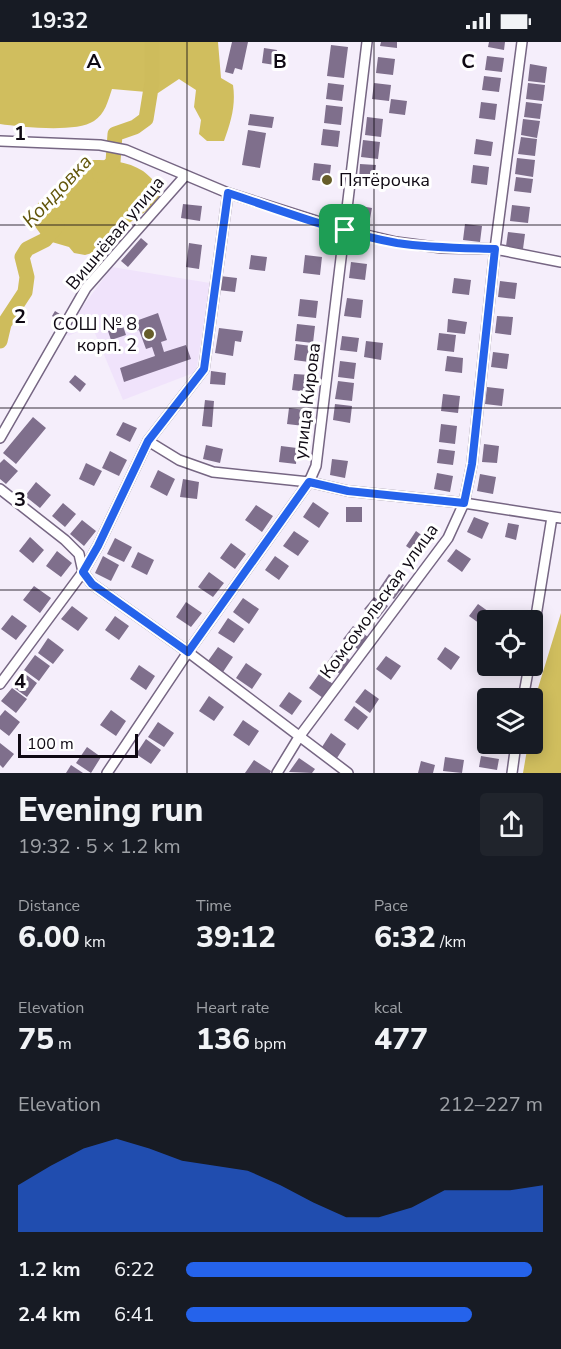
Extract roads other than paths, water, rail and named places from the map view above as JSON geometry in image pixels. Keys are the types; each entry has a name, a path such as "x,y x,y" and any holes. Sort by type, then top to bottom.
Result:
{"street":[{"name":"улица Кирова","path":"107,773 188,652 309,482 316,466 367,42"},
{"name":"Комсомольская улица","path":"276,773 299,737 448,538 464,503 472,464 495,249 522,42"},
{"path":"0,141 100,145 126,150 228,193 345,230 396,243 442,248 495,249 561,262"},
{"name":"Вишнёвая улица","path":"0,438 86,288 185,176"},
{"path":"0,684 83,572 98,546 148,441 204,369 228,193"},
{"path":"148,441 179,460 213,472 309,482 348,491 464,503 556,518 538,610"},
{"path":"0,489 65,540 78,554 83,572 92,584 188,652 348,773"},
{"path":"512,773 515,754"}],"water":[{"path":"92,160 131,165 143,171 161,186 164,195 162,200 115,233 92,253 85,255 74,253 69,247 45,240 34,225 38,203 69,177 85,172"}],"waterway":[{"name":"Кондовка","path":"100,175 113,162 115,134 135,127 146,119 152,82 152,42"},
{"name":"Кондовка","path":"0,341 4,324 25,292 27,277 22,257 27,249 45,240 57,226"}],"place":[{"name":"Пятёрочка","path":"327,180"},
{"name":"СОШ № 8 корп. 2","path":"149,334"}]}
